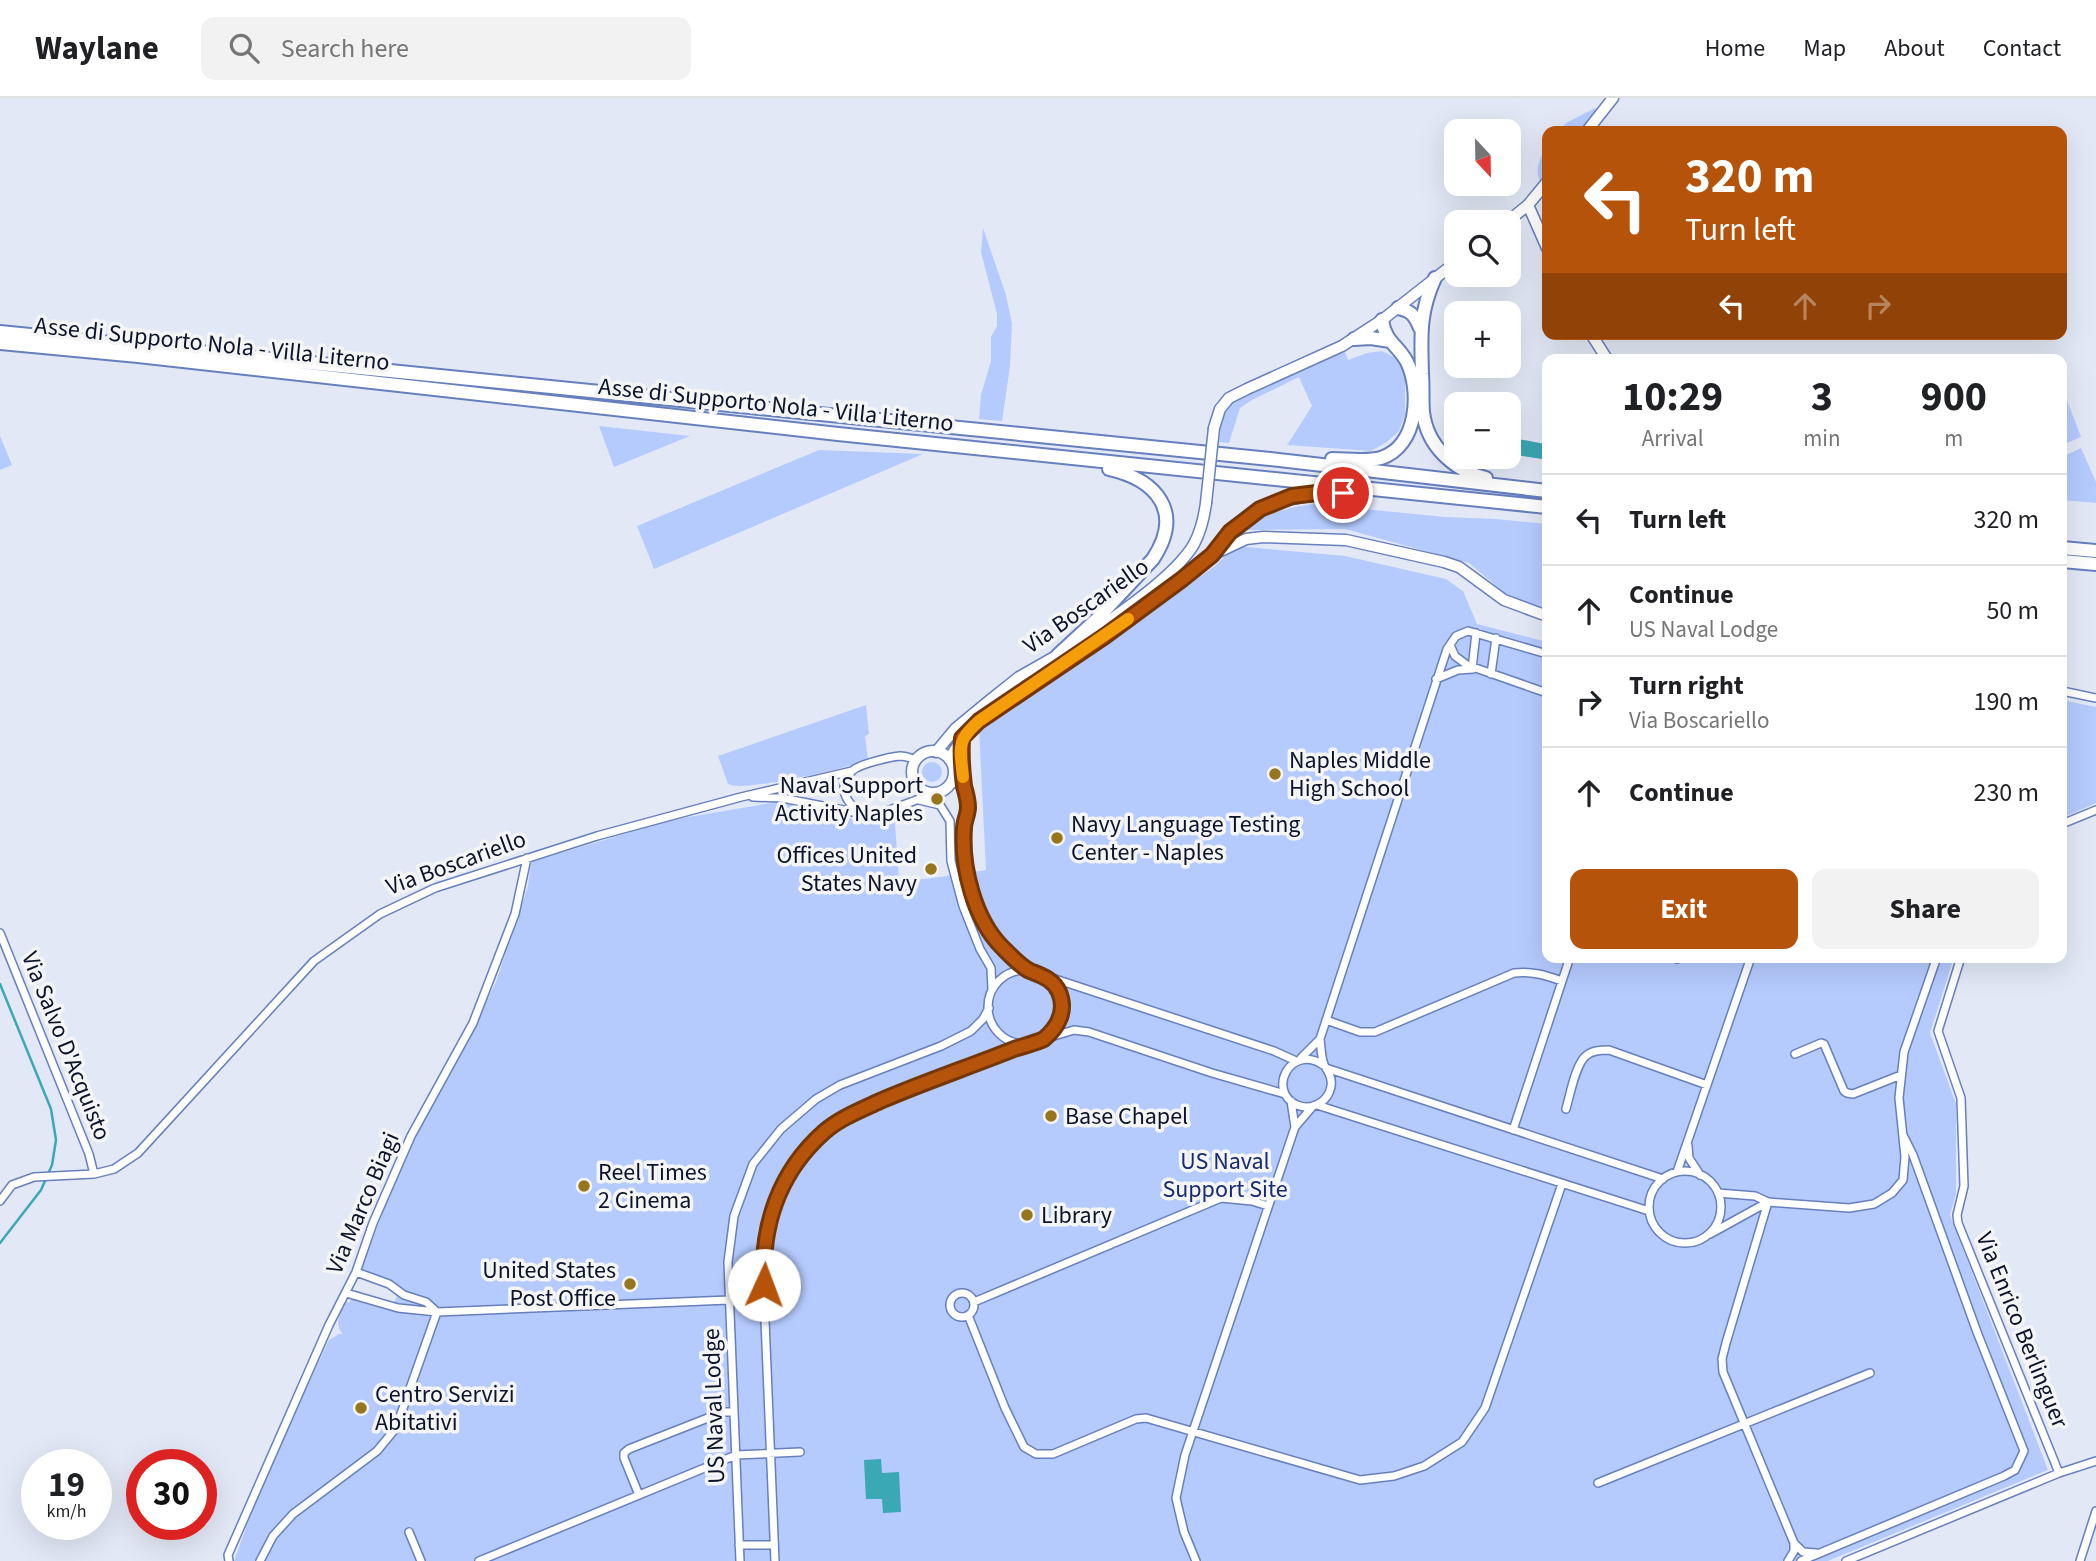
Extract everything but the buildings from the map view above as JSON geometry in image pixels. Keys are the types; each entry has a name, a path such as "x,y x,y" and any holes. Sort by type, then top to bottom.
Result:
{"highway":[{"path":"1435,278 1426,298 1420,329 1423,412 1427,430 1440,453 1458,467 1477,476 1542,491"},
{"path":"1398,308 1415,316 1420,329"},
{"path":"1269,459 1367,460 1382,457 1403,441 1415,416 1411,373 1401,352 1384,331 1382,320"},
{"name":"Asse di Supporto Nola - Villa Literno","path":"0,332 1269,459 1542,491"},
{"path":"1354,339 1390,341"},
{"name":"Asse di Supporto Nola - Villa Literno","path":"0,343 1542,506"},
{"path":"1040,455 1129,473 1156,492 1162,502 1167,522 1164,537 1153,559 1096,620 1058,655"},
{"path":"1212,555 1230,532 1260,509 1292,496 1317,493 1424,494"},
{"path":"2067,548 2096,551"},
{"path":"2067,561 2096,564"}],"street":[{"path":"1591,126 1613,98"},
{"path":"1521,211 1542,188"},
{"path":"1528,205 1542,237"},
{"name":"Via Boscariello","path":"936,752 956,728 1019,677 1058,655 1119,614 1176,566 1194,544 1202,527 1214,429 1220,409 1229,398 1354,339 1444,271"},
{"name":"Via Boscariello","path":"949,759 962,738 979,721 1105,636 1212,555 1246,539 1263,537 1346,540 1398,551 1460,567 1504,600 1542,614"},
{"path":"1196,1561 1184,1532 1176,1498 1185,1455 1295,1127 1323,1101 1331,1089 1320,1039 1436,679 1450,645 1462,632 1496,638 1542,652"},
{"path":"1474,669 1476,633"},
{"path":"1491,674 1496,638"},
{"path":"1450,645 1455,656 1474,669 1542,691"},
{"path":"1436,679 1458,670 1474,669"},
{"path":"2067,692 2096,698"},
{"path":"962,738 961,760 968,811 964,825 963,861 980,916 1000,945 1029,971"},
{"path":"936,752 949,759 954,772 951,782 943,790 935,793 923,791 914,781 912,768 924,753 936,752"},
{"name":"Via Boscariello","path":"0,1201 12,1185 34,1177 94,1174 114,1169 138,1153 314,961 380,914 435,888 597,836 741,797 852,771 902,755 916,760"},
{"path":"852,771 846,781 845,793 850,804 861,813"},
{"path":"951,782 965,788"},
{"name":"Via Boscariello","path":"741,797 782,798 869,816 935,793"},
{"path":"919,800 940,805 950,821 951,861 963,906 980,949 991,968 991,1020 996,1030 1005,1038 1028,1044"},
{"path":"2067,822 2096,810"},
{"name":"Via Marco Biagi","path":"229,1561 228,1555 329,1325 356,1272 373,1223 411,1136 472,1023 515,914 527,858"},
{"name":"Via Salvo D'Acquisto","path":"0,933 89,1154 94,1174"},
{"path":"1513,1130 1568,963"},
{"path":"1676,1172 1749,963"},
{"path":"1718,1193 1755,1196 1768,1202 1849,1208 1874,1204 1892,1193 1903,1180 1905,1157 1899,1098 1904,1052 1935,963"},
{"name":"Via Enrico Berlinguer","path":"1959,963 1938,1031 1961,1098 1964,1186 1957,1216 1958,1223 2059,1473"},
{"path":"992,991 1007,975 1029,971 1298,1061 1312,1059 1324,1066 1663,1178"},
{"path":"1326,1020 1360,1032 1375,1032 1514,974 1527,972 1562,981"},
{"path":"1043,975 1058,990 1062,1001 1059,1023 1044,1039"},
{"name":"US Naval Lodge","path":"740,1561 727,1262 734,1216 752,1164 780,1129 816,1099 841,1085 941,1046 971,1031 989,1008"},
{"path":"775,1561 764,1285 765,1242 772,1210 783,1181 802,1155 826,1130 854,1113 920,1083 1074,1030 1089,1032 1285,1094"},
{"path":"1320,1039 1285,1072 1283,1079 1285,1094 1301,1107 1315,1106 1649,1212"},
{"path":"1794,1054 1824,1044 1843,1091 1847,1093 1853,1094 1901,1075"},
{"path":"1566,1108 1578,1066 1584,1056 1595,1051 1609,1050 1707,1085"},
{"path":"1291,1101 1295,1127"},
{"path":"1801,1561 2004,1476 2015,1469 2024,1451 1977,1332 1913,1155 1903,1135"},
{"path":"1687,1142 1689,1158 1700,1175"},
{"path":"1702,1238 1710,1232 1720,1213 1718,1193 1707,1179 1689,1171 1676,1172 1663,1178 1654,1188 1649,1212 1652,1223 1659,1232 1668,1239 1679,1242 1702,1238 1768,1202"},
{"path":"968,1315 1005,1408 1024,1447 1036,1454 1053,1454 1136,1419 1146,1419 1360,1480 1394,1476 1424,1466 1462,1442 1485,1408 1562,1184"},
{"path":"974,1302 1221,1198 1252,1201 1268,1206"},
{"path":"1768,1202 1722,1359 1723,1373 1794,1542 1803,1552 1819,1554"},
{"path":"356,1272 389,1284 436,1311"},
{"path":"346,1293 398,1308 436,1311 729,1300 764,1285"},
{"path":"963,1293 970,1296 974,1302 974,1308 968,1315 961,1317 954,1313 951,1307 951,1300 963,1293"},
{"path":"260,1561 273,1536 293,1514 377,1451 396,1427 436,1311"},
{"path":"1598,1483 1870,1373"},
{"path":"639,1495 624,1453 723,1412 734,1412"},
{"path":"479,1561 736,1455 800,1452"},
{"path":"1846,1561 2059,1473 2096,1461"},
{"path":"2080,1561 2096,1511"},
{"path":"410,1532 421,1561"},
{"path":"1788,1561 1794,1551 1794,1542"},
{"path":"739,1545 774,1545"}],"green space":[{"path":"1595,108 1597,110 1585,126 1563,126"},
{"path":"1542,157 1540,180 1538,168"},
{"path":"983,228 1006,295 1012,324 1010,366 1002,421 979,419 981,395 991,361 991,337 997,326 997,314 981,252"},
{"path":"1382,351 1394,357 1405,372 1405,415 1399,431 1371,451 1287,445 1312,406 1299,377 1240,408 1229,443 1219,442 1227,409 1237,399 1345,352 1348,360"},
{"path":"2067,400 2081,437 2067,443"},
{"path":"599,426 690,436 614,467"},
{"path":"0,436 12,465 0,470"},
{"path":"2081,448 2096,482 2096,503 2067,500 2067,455"},
{"path":"819,450 923,454 654,569 637,526"},
{"path":"1313,504 1542,524 1542,610 1506,594 1469,563 1345,529 1247,530 1230,539 1269,515"},
{"name":"US Naval Support Site","path":"1235,546 1345,556 1446,579 1463,591 1477,624 1542,641 1542,963 1952,963 1930,1033 1956,1104 1956,1194 1950,1215 2048,1470 1828,1561 234,1561 265,1475 329,1340 343,1334 338,1322 346,1301 349,1303 353,1295 393,1306 399,1290 359,1275 418,1128 464,1047 496,982 528,886 531,862 671,820 777,802 871,823 896,815 902,822 895,824 899,880 986,870 979,728 1215,566"},
{"path":"2067,701 2096,707 2096,803 2067,816"},
{"path":"866,705 869,734 865,736 868,760 773,782 737,786 728,784 718,756"},
{"path":"928,762 936,762 942,772 936,782 928,782 922,776 922,768"}],"shaded area":[{"path":"1521,440 1542,443 1542,459 1521,456"},
{"path":"881,1459 882,1473 899,1472 901,1512 883,1513 882,1499 866,1499 864,1460"}],"waterway":[{"path":"0,984 51,1109 56,1140 52,1165 41,1190 0,1243"}],"slow traffic":[{"path":"963,777 962,738 970,729 1128,619"}],"place":[{"name":"Naples Middle High School","path":"1275,774"},
{"name":"Naval Support Activity Naples","path":"937,799"},
{"name":"Navy Language Testing Center - Naples","path":"1057,838"},
{"name":"Offices United States Navy","path":"931,869"},
{"name":"Base Chapel","path":"1051,1116"},
{"name":"Reel Times 2 Cinema","path":"584,1186"},
{"name":"Library","path":"1027,1215"},
{"name":"United States Post Office","path":"630,1284"},
{"name":"Centro Servizi Abitativi","path":"361,1408"}],"route":[{"path":"764,1285 765,1242 772,1210 783,1181 802,1155 826,1130 854,1113 920,1083 1044,1039 1059,1023 1062,1001 1058,990 1043,975 1029,971 1000,945 980,916 963,861 964,825 968,811 961,760 962,738 979,721 1105,636 1181,580 1212,555 1230,532 1260,509 1292,496 1343,493"}]}
